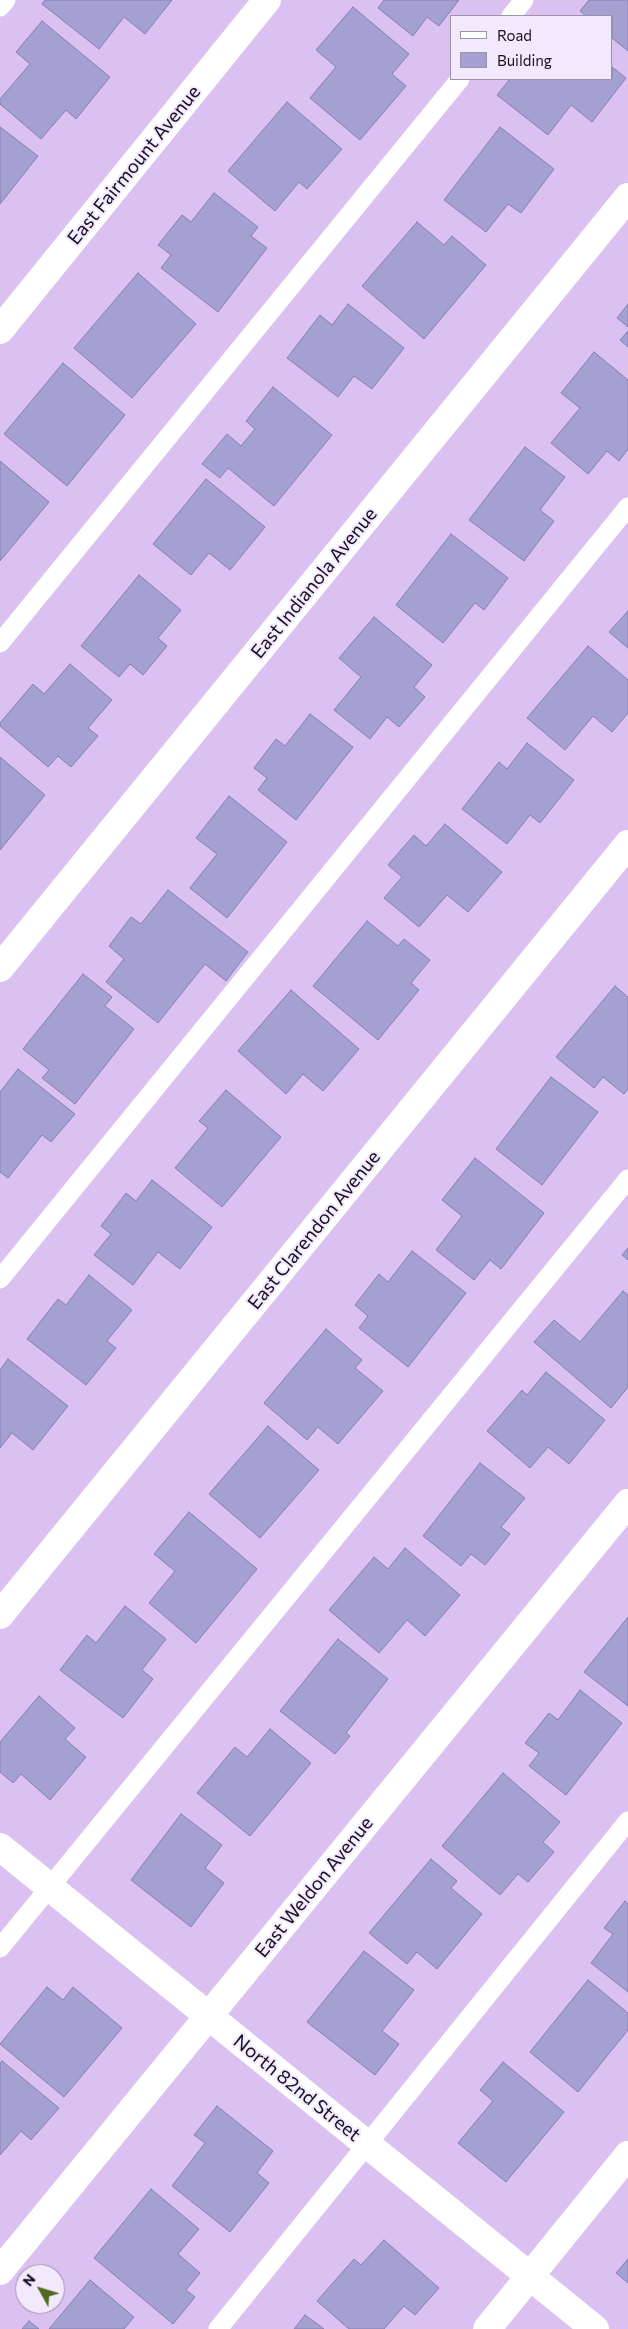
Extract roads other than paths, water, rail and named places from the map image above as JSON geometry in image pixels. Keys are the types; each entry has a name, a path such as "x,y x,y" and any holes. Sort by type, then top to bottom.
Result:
{"street":[{"name":"East Fairmount Avenue","path":"0,330 267,0"},
{"name":"East Indianola Avenue","path":"0,968 628,197"},
{"name":"East Clarendon Avenue","path":"0,1615 628,844"},
{"name":"East Weldon Avenue","path":"0,2271 628,1503"},
{"name":"North 82nd Street","path":"0,1847 595,2329"},
{"path":"487,2329 628,2155"}],"lane":[{"path":"0,7 6,0"},
{"path":"512,15 524,0"},
{"path":"0,643 459,80"},
{"path":"0,1279 628,507"},
{"path":"0,1948 628,1179"},
{"path":"218,2329 628,1821"}]}
